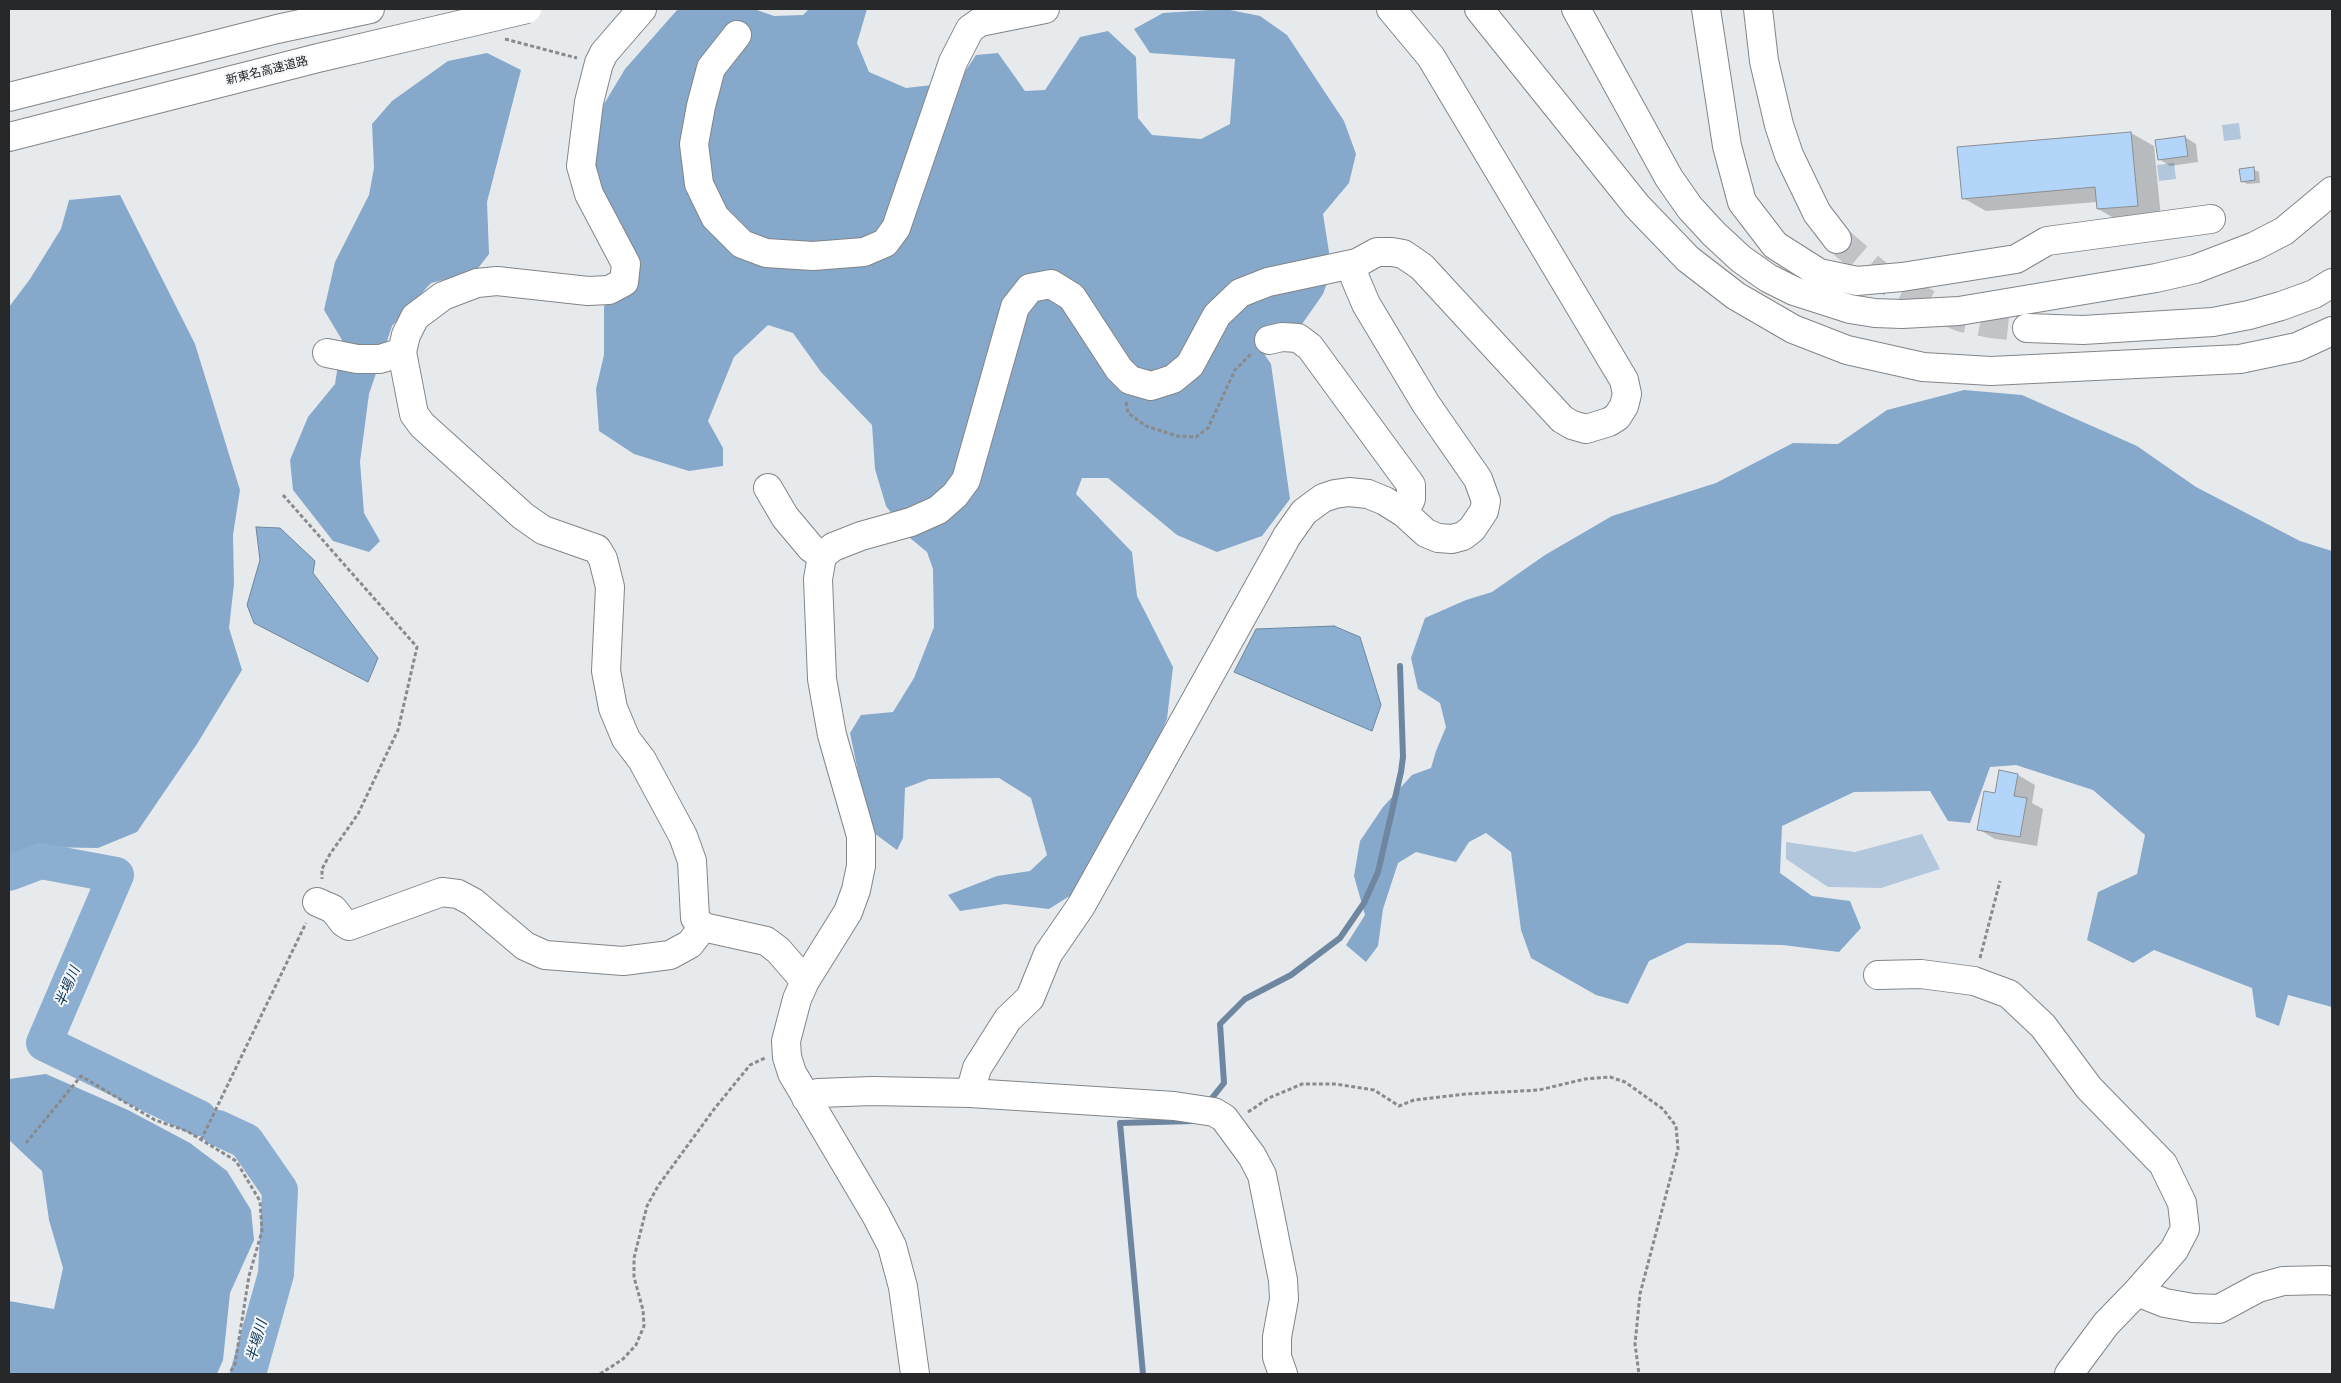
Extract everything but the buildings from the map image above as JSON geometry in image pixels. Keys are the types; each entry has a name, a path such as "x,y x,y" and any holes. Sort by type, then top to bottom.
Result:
{"main road":[{"path":"277,30 346,9"},
{"path":"9,97 277,30 370,9"},
{"name":"新東名高速道路","path":"9,137 318,58 527,9"},
{"path":"642,9 604,52 599,63 589,102 581,166 589,194 626,264 624,282 609,290 588,291 497,281 477,283 443,296 416,317 406,335 402,352 414,414 422,425 523,516 544,530 597,549 603,559 610,587 606,671 611,702 626,739 642,760 683,836 692,861 695,918 704,927 766,941 778,950 805,981"},
{"path":"737,35 711,68 694,144 699,184 715,217 742,244 766,253 813,256 856,253 864,252 884,243 896,228 954,62 970,29 980,22 1045,9"},
{"path":"915,1374 903,1287 892,1246 876,1215 792,1073 787,1057 786,1040 797,999 805,981 848,912 856,890 861,866 861,836 832,735 822,679 818,579 822,556 833,547 861,536 911,522 938,510 955,495 966,480 1015,307 1030,288 1051,284 1072,297 1119,369 1130,380 1151,386 1172,379 1190,364 1217,315 1240,293 1268,282 1357,263 1367,256 1384,252 1404,254 1422,267 1562,419 1572,425 1586,429 1609,422 1617,417 1624,406 1626,394 1624,380 1431,57 1391,9"},
{"path":"1479,9 1636,206 1688,259 1736,296 1793,328 1847,350 1923,367 1990,371 2240,359 2297,347 2332,331"},
{"path":"1576,9 1669,178 1690,208 1741,259 1768,278 1794,291 1850,309 1893,314 1949,312 1997,306 2156,278 2195,269 2255,246 2284,231 2332,191"},
{"path":"1706,9 1727,146 1742,202 1775,245 1819,272 1857,281 1902,278 2016,259 2047,241 2211,219"},
{"path":"1758,9 1764,61 1788,155 1817,213 1838,239"},
{"path":"970,1093 978,1068 1008,1019 1030,998 1048,954 1081,906 1298,520 1311,506 1323,498 1349,492 1368,494 1385,501 1404,513 1426,533 1438,538 1452,539 1463,536 1472,530 1480,518 1486,502 1478,479 1426,404 1366,304 1354,278 1354,269 1357,263"},
{"path":"2027,328 2083,330 2213,322 2281,306 2314,294 2332,283"},
{"path":"1269,340 1282,337 1298,338 1310,347 1411,486 1411,499 1404,513"},
{"path":"327,353 357,358 380,359 402,352"},
{"path":"768,488 785,517 811,548 822,556"},
{"path":"317,902 333,909 344,923 349,926 442,892 458,894 473,902 525,946 545,955 623,961 670,955 690,944 704,927"},
{"path":"1878,975 1920,974 1974,981 2009,994 2043,1026 2089,1088 2163,1164 2182,1203 2185,1229 2174,1250 2106,1324 2069,1374"},
{"path":"806,1098 818,1093 872,1091 970,1093 1210,1113 1252,1156 1262,1175 1283,1280 1284,1299 1277,1344 1277,1357 1283,1374"},
{"path":"2137,1292 2164,1303 2193,1308 2219,1309 2258,1288 2283,1281 2326,1280 2332,1282"}],"path":[{"path":"497,37 599,63"},
{"path":"1130,380 1126,398 1128,413 1146,426 1177,436 1196,437 1208,428 1235,370 1244,358 1269,340"},
{"path":"200,1140 317,902 321,888 322,869 330,854 358,814 398,730 417,647 283,495"},
{"path":"1974,981 2000,881"},
{"path":"600,1374 623,1359 636,1345 644,1326 644,1310 634,1277 634,1258 646,1206 658,1186 715,1108 750,1065 766,1058 787,1057"},
{"path":"26,1143 81,1076 155,1120 187,1131 236,1162 260,1201 262,1231 249,1276 234,1364 229,1374"},
{"path":"1210,1113 1247,1113 1270,1098 1302,1084 1335,1084 1374,1090 1400,1106 1414,1100 1539,1090 1585,1078 1610,1077 1625,1082 1663,1109 1676,1126 1678,1149 1640,1294 1635,1344 1638,1374"}],"shaded area":[{"path":"678,9 754,9 774,16 803,15 809,9 867,9 857,43 869,72 906,88 958,82 976,55 998,53 1025,91 1045,90 1080,37 1108,31 1136,57 1138,118 1152,135 1201,139 1230,124 1235,59 1150,53 1134,29 1163,13 1225,9 1260,16 1287,35 1344,121 1356,154 1349,183 1323,214 1329,252 1327,283 1323,294 1300,327 1256,342 1271,364 1290,499 1262,536 1217,552 1177,535 1108,478 1082,478 1076,494 1132,552 1137,596 1173,667 1167,719 1135,792 1076,892 1049,909 1005,904 960,911 948,895 997,876 1030,871 1047,855 1031,798 999,778 929,779 905,788 903,838 897,850 870,830 850,733 861,715 893,712 914,678 934,627 933,569 927,552 910,538 886,506 875,469 872,425 821,372 793,333 768,325 734,357 708,421 723,448 723,466 689,471 634,454 599,431 596,389 604,355 604,307 619,276 590,162 604,104 625,69"},
{"path":"487,53 521,70 487,202 489,254 475,272 431,283 392,326 369,394 360,462 364,513 380,541 369,552 333,541 293,490 290,460 308,417 335,384 342,340 324,310 335,262 369,195 374,168 372,124 392,101 448,61"},
{"path":"2239,123 2241,139 2224,141 2222,125"},
{"path":"2174,163 2176,179 2159,181 2157,165"},
{"path":"120,195 195,344 240,490 233,535 234,584 229,628 242,670 197,744 137,832 98,848 40,847 9,858 9,307 30,279 61,229 69,200"},
{"path":"1964,390 2022,395 2137,446 2196,487 2300,541 2332,551 2332,1007 2288,995 2279,1026 2256,1017 2252,988 2154,950 2133,963 2087,940 2098,892 2137,874 2145,835 2093,790 2016,765 1990,767 1970,823 1948,821 1930,791 1854,792 1782,826 1780,873 1812,896 1850,901 1861,928 1839,952 1783,945 1687,943 1649,961 1628,1004 1596,995 1531,958 1521,930 1511,852 1486,833 1469,842 1456,862 1416,852 1398,863 1383,909 1378,946 1366,962 1346,945 1365,915 1354,876 1360,841 1383,807 1412,775 1431,768 1446,727 1440,703 1418,689 1411,658 1425,618 1466,600 1492,592 1545,555 1612,516 1716,483 1793,443 1838,444 1887,410"},
{"path":"256,527 280,528 315,561 313,573 378,658 368,682 254,623 247,605 260,560"},
{"path":"1334,626 1360,637 1381,705 1372,731 1234,672 1256,629"},
{"path":"1922,834 1940,869 1881,888 1828,887 1786,859 1786,842 1855,852"},
{"path":"46,1074 128,1110 190,1143 227,1171 251,1210 254,1240 230,1293 223,1360 217,1374 9,1374 9,1301 54,1309 63,1268 49,1220 42,1171 9,1140 9,1079"}],"waterway":[{"path":"1208,1103 1224,1083 1220,1024 1245,999 1291,975 1340,938 1364,903 1378,872 1403,757 1400,666"},
{"name":"半場川","path":"9,873 41,861 116,875 44,1043 199,1118"},
{"path":"1143,1374 1120,1123 1194,1121"},
{"name":"半場川","path":"218,1128 246,1141 280,1190 276,1274 248,1374"}],"tunnel":[{"path":"1837,239 1885,280 1936,308 1962,318 1991,324 2027,328"}]}
